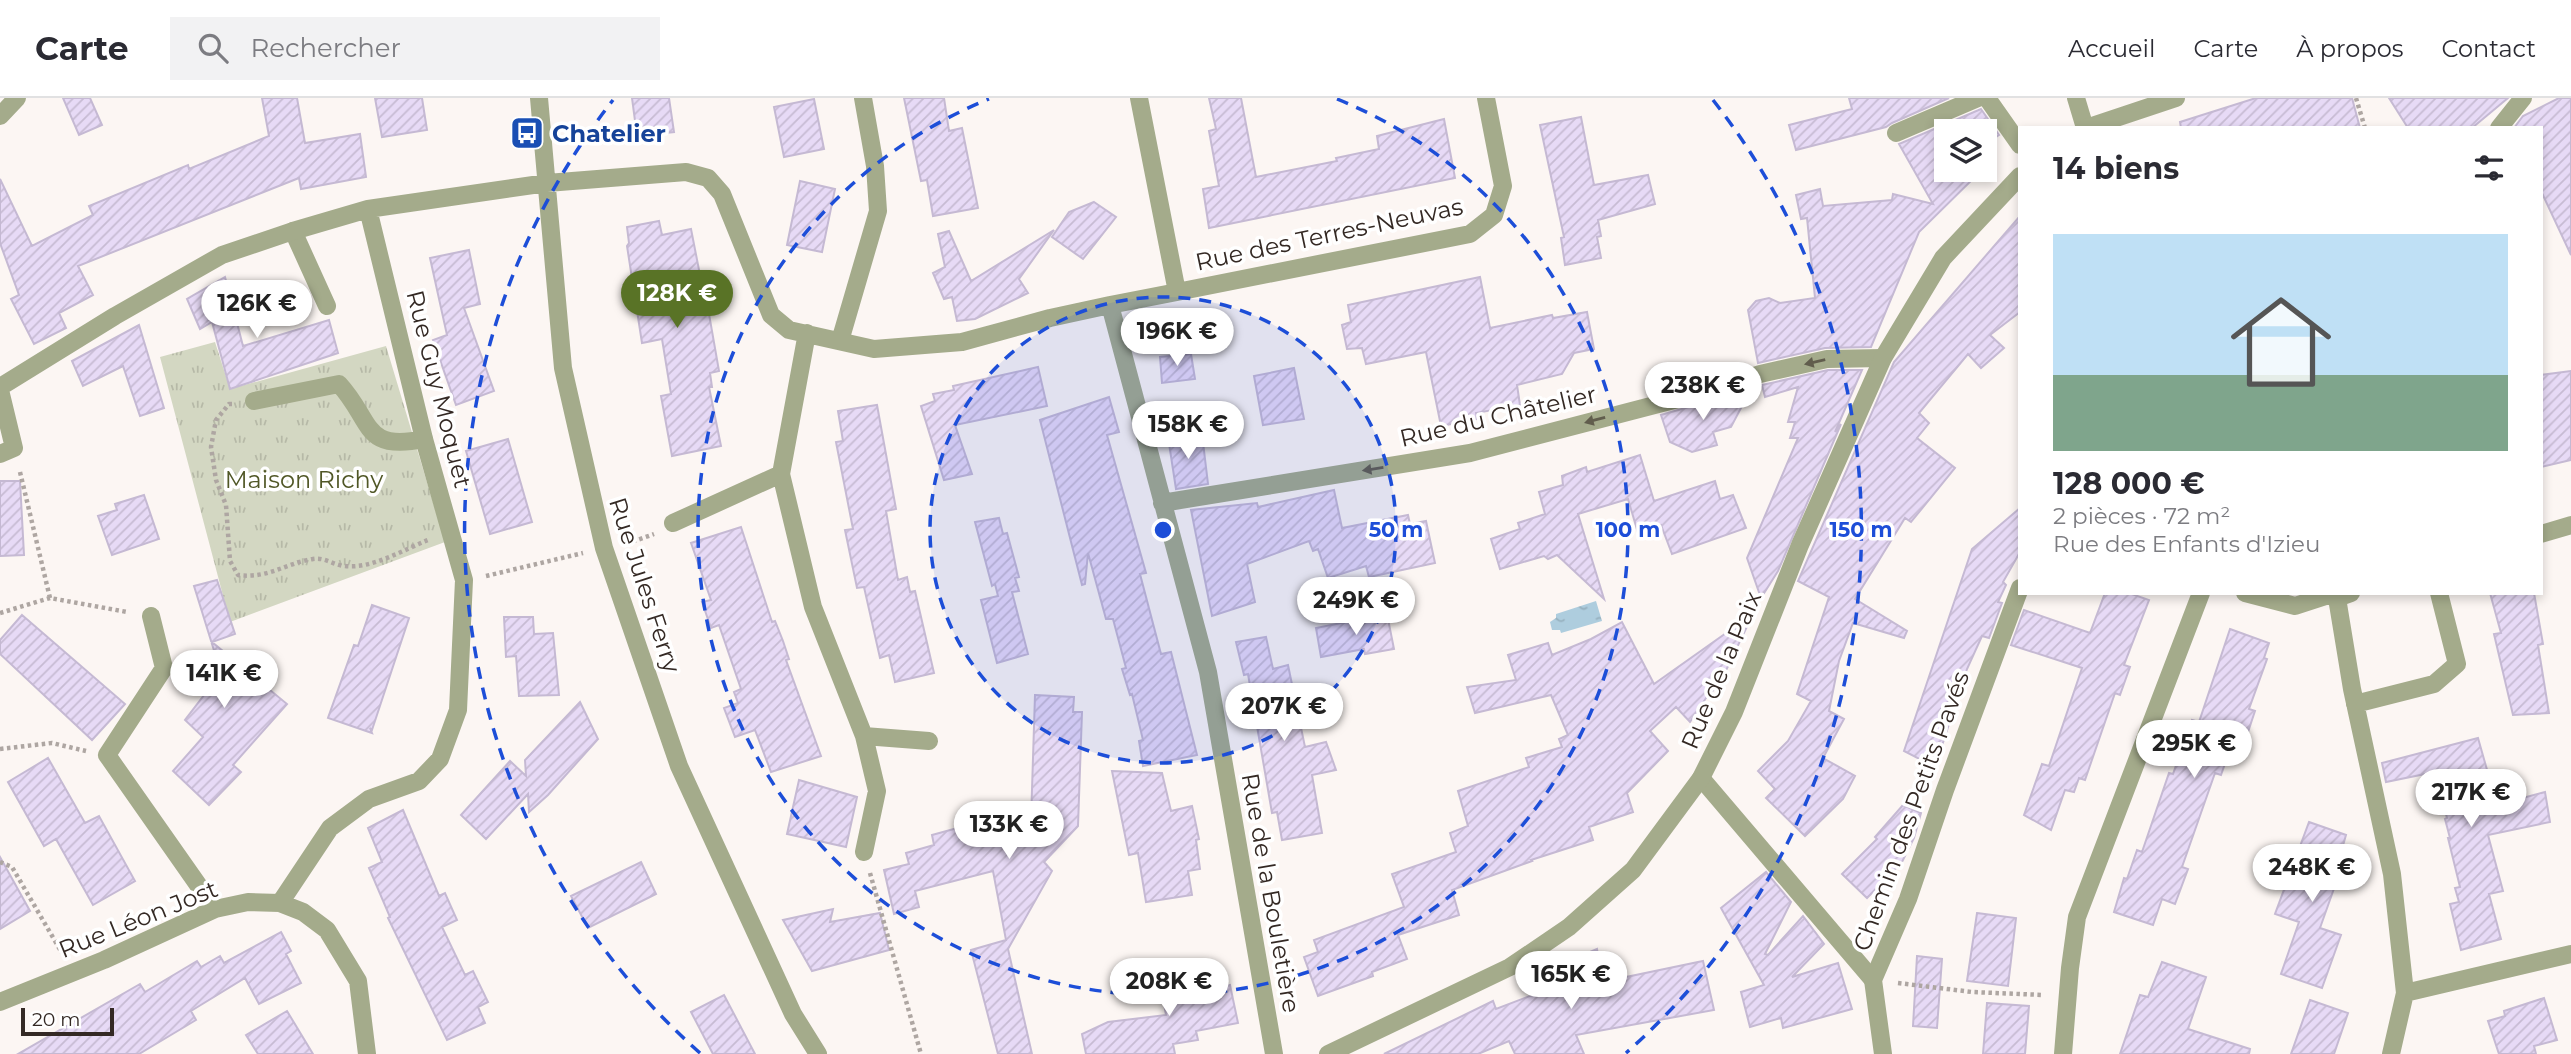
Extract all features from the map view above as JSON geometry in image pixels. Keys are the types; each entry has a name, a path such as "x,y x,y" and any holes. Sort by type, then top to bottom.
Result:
{"street":[{"path":"0,116 17,98"},
{"name":"Rue Jules Ferry","path":"539,98 563,369 604,548 679,766 793,1014 818,1054"},
{"path":"840,341 878,211 875,166 863,98"},
{"path":"7,451 0,388 115,316 222,255 368,209 547,183 685,172 708,178 722,194 771,315 789,330 874,349 962,342 1050,318 1177,292 1139,98"},
{"name":"Rue des Terres-Neuvas","path":"1177,292 1470,233 1494,215 1503,186 1486,98"},
{"path":"1896,133 1978,98"},
{"path":"1987,98 2018,142"},
{"path":"2076,98 2085,126"},
{"path":"2092,126 2176,98"},
{"path":"2501,126 2523,98"},
{"name":"Rue de la Paix","path":"1328,1054 1510,967 1569,927 1633,870 1700,778 1734,712 1800,545 1883,358 1943,258 2018,178"},
{"name":"Rue Guy Moquet","path":"280,903 330,828 369,799 419,781 440,759 458,710 464,580 424,439 368,209"},
{"path":"293,231 327,306"},
{"name":"Rue de la Bouletière","path":"1110,305 1208,671 1274,1054"},
{"path":"807,333 781,474 813,607 864,736 877,792 864,852"},
{"name":"Rue du Châtelier","path":"1162,503 1470,453 1720,388 1760,374 1828,359 1883,358"},
{"path":"254,401 339,384 351,396 368,428 385,441 402,443 424,439"},
{"path":"673,523 781,474"},
{"path":"2543,533 2571,525"},
{"name":"Chemin des Petits Pavés","path":"1882,1054 1873,980 1908,898 1949,777 2018,593"},
{"path":"2063,1054 2077,917 2200,595"},
{"path":"2253,595 2295,606 2335,595"},
{"path":"2339,595 2355,704 2392,874 2405,993 2391,1054"},
{"path":"2355,704 2434,684 2457,664 2440,595"},
{"path":"151,616 164,668 107,755 215,909"},
{"path":"864,736 929,741"},
{"path":"1700,778 1873,980"},
{"name":"Rue Léon Jost","path":"0,1002 215,909 248,902 280,903 303,912 327,930 358,981 367,1054"},
{"path":"2405,993 2571,954"}],"path":[{"path":"2356,98 2363,126"},
{"path":"254,401 229,404 216,420 211,447 216,480 226,505 230,561 239,575 253,577 312,559 325,559 343,566 365,565 429,540 431,532"},
{"path":"7,451 50,598"},
{"path":"464,580 649,537 673,523"},
{"path":"0,613 50,598 151,616"},
{"path":"0,749 52,743 107,755"},
{"path":"864,852 920,1054"},
{"path":"0,862 12,867 74,972"},
{"path":"1873,980 1972,992 2068,996"}],"green space":[{"name":"Maison Richy","path":"215,342 230,389 386,346 445,542 230,622 160,357"}],"water":[{"path":"1596,601 1602,621 1561,633 1560,630 1552,630 1550,622 1556,618 1556,614"}],"building":[{"path":"63,98 90,98 102,125 79,135"},
{"path":"262,98 297,98 305,143 360,134 366,177 301,189 299,178 78,266 93,295 59,313 66,328 34,344 11,299 19,295 0,243 0,179 32,246 93,215 89,206 188,165 189,169 269,136"},
{"path":"375,98 422,98 427,130 382,137"},
{"path":"632,98 669,98 674,132 637,136"},
{"path":"904,98 944,98 949,131 962,128 978,208 933,216 927,180 921,181"},
{"path":"1209,98 1241,98 1256,177 1337,161 1336,158 1379,149 1377,136 1444,119 1455,178 1209,228 1203,189 1219,186 1209,131 1216,129"},
{"path":"1849,98 1949,98 1886,127 1796,150 1789,125 1852,109"},
{"path":"2256,98 2352,98 2359,126 2181,126 2180,122"},
{"path":"2389,98 2508,98 2474,126 2407,126"},
{"path":"2559,98 2571,98 2571,255 2543,195 2543,126 2516,126 2523,116"},
{"path":"814,99 824,149 784,157 774,107"},
{"path":"1981,109 1988,119 1958,119"},
{"path":"1581,117 1594,185 1648,175 1655,204 1598,220 1601,236 1597,237 1601,258 1565,265 1561,238 1564,237 1540,125"},
{"path":"1934,129 1934,182 1970,182 1919,232 1871,347 1825,348 1758,363 1748,310 1756,301 1769,298 1780,303 1815,298 1807,218 1801,219 1796,195 1820,189 1823,206 1892,200 1893,194 1933,204 1899,144"},
{"path":"800,181 835,189 822,252 787,245"},
{"path":"1094,202 1116,217 1083,259 1052,237 1069,212"},
{"path":"2018,218 2018,314 1990,335 2004,348 1981,368 1968,354 1919,413 1929,423 1917,438 1955,468 1911,522 1905,518 1855,599 1907,631 1904,638 1853,623 1839,661 1829,711 1844,719 1823,758 1855,776 1843,799 1805,836 1766,798 1775,789 1758,771 1788,741 1811,701 1797,694 1829,597 1798,581 1894,362"},
{"path":"659,221 662,235 691,229 719,371 710,373 712,387 709,387 721,446 672,456 661,396 671,394 662,339 642,343 627,246 627,227"},
{"path":"1054,230 1019,279 1028,293 975,319 957,321 952,297 944,299 933,273 945,267 938,234 949,231 971,281"},
{"path":"469,250 480,304 464,308 494,391 456,405 433,340 447,335 430,258"},
{"path":"225,277 243,346 329,320 338,353 230,389 212,322 200,329 187,299"},
{"path":"1480,277 1490,328 1552,315 1553,318 1587,312 1594,349 1574,353 1562,374 1517,385 1520,405 1476,413 1477,419 1441,426 1426,352 1366,364 1362,348 1347,349 1342,325 1351,322 1348,305"},
{"path":"139,325 164,408 140,416 123,366 83,386 72,361"},
{"path":"1191,354 1195,379 1162,383 1160,357"},
{"path":"1038,367 1047,406 955,425 972,474 944,480 921,406 935,401 933,394 954,390 953,386"},
{"path":"1294,368 1304,419 1263,425 1254,376"},
{"path":"1828,370 1862,370 1778,571 1761,598 1747,558 1798,438 1790,438 1795,422 1788,422 1798,387 1765,397 1762,385"},
{"path":"2571,371 2571,460 2543,467 2543,375"},
{"path":"1751,389 1731,427 1713,432 1717,445 1692,452 1670,442 1661,415"},
{"path":"1109,397 1119,432 1107,435 1146,573 1140,574 1161,654 1171,652 1197,755 1143,766 1139,741 1143,740 1132,694 1130,695 1122,669 1126,668 1113,619 1106,619 1088,553 1085,584 1082,585 1040,420"},
{"path":"877,405 896,509 886,511 898,580 907,577 910,592 915,591 934,673 895,682 889,655 880,658 864,587 857,588 845,530 853,529 836,442 843,441 838,411"},
{"path":"1202,434 1208,484 1176,489 1168,437"},
{"path":"508,439 532,522 490,534 466,451"},
{"path":"1640,455 1654,501 1715,481 1720,499 1733,495 1746,528 1672,554 1661,525 1638,533 1628,499 1578,514 1604,599 1557,555 1548,559 1544,556 1500,569 1491,539 1520,529 1518,523 1545,514 1539,492 1563,485 1562,476 1586,467 1587,472"},
{"path":"0,481 20,481 24,555 0,556"},
{"path":"1334,490 1342,528 1408,515 1410,524 1426,521 1435,563 1369,577 1366,566 1328,578 1318,549 1313,551 1309,541 1247,564 1255,602 1212,616 1191,510 1257,503 1258,507"},
{"path":"144,495 159,539 112,555 98,516 117,510 115,504"},
{"path":"2018,510 2018,556 2003,582 2006,585 1998,602 2002,603 1989,638 1982,636 1967,669 1935,767 1904,751 1972,549"},
{"path":"999,518 1003,534 1007,533 1019,577 1015,578 1019,591 1012,592 1028,654 997,663 981,600 998,596 995,584 992,586 975,522"},
{"path":"741,527 821,756 771,772 755,730 735,737 724,708 738,703 734,692 741,689 719,625 711,628 702,602 711,600 691,543"},
{"path":"217,580 235,634 212,642 287,704 233,765 241,772 209,805 173,771 203,737 185,720 221,673 194,586"},
{"path":"2104,595 2135,595 2149,600 2124,665 2130,667 2120,695 2115,693 2085,780 2079,778 2074,792 2065,790 2051,830 2024,815 2042,764 2049,766 2082,668 2011,645 2024,610 2090,633"},
{"path":"2491,595 2534,595 2543,644 2538,645 2549,713 2513,715 2494,634 2501,633"},
{"path":"372,605 409,618 372,730 370,728 372,733 328,718 354,645 358,646"},
{"path":"1387,614 1394,649 1365,654 1364,649 1321,657 1316,628"},
{"path":"1753,614 1720,683 1690,722 1676,707 1650,731 1668,751 1627,793 1633,812 1589,827 1593,840 1452,890 1459,915 1398,935 1407,959 1372,972 1373,976 1318,996 1304,957 1318,952 1314,940 1404,907 1392,874 1456,852 1450,833 1468,826 1458,791 1529,767 1526,758 1562,747 1559,739 1568,735 1551,695 1475,713 1467,687 1516,680 1508,655 1548,643 1552,655 1591,639 1622,622 1654,684"},
{"path":"22,615 125,704 92,740 0,654 0,640"},
{"path":"504,617 533,617 534,634 553,633 559,695 519,696 516,656 506,657"},
{"path":"2230,629 2269,643 2264,658 2267,659 2249,709 2255,711 2246,738 2235,735 2221,775 2215,773 2182,867 2188,869 2175,904 2162,899 2153,925 2114,912 2124,878 2127,879 2137,850 2142,852 2169,773 2173,774 2192,720 2199,722"},
{"path":"1266,637 1273,669 1288,665 1305,747 1326,742 1336,770 1312,775 1322,833 1282,840 1277,812 1272,813 1248,674 1244,675 1236,642"},
{"path":"1035,695 1074,697 1073,712 1082,712 1078,826 1044,862 1052,871 1008,949 1032,1054 998,1054 971,950 1006,940 993,871 915,891 919,907 894,914 884,870 909,864 906,853 934,845 932,835 961,827 963,838 1031,821"},
{"path":"580,702 598,739 548,795 529,812 528,794 486,839 461,815 510,761 526,776 525,760"},
{"path":"2478,738 2497,805 2545,792 2550,822 2488,835 2503,891 2489,894 2501,939 2461,950 2450,904 2459,902 2455,888 2460,887 2435,772 2386,782 2382,763"},
{"path":"48,758 85,823 99,816 135,881 93,905 56,839 44,846 8,782"},
{"path":"1112,771 1162,773 1171,811 1192,806 1199,839 1196,840 1200,869 1188,871 1192,895 1146,902 1138,853 1129,855"},
{"path":"799,780 857,797 846,847 787,834"},
{"path":"1903,805 1921,813 1914,838 1902,862 1867,898 1842,874 1877,839 1875,837"},
{"path":"403,810 439,896 445,893 457,920 442,927 465,975 473,971 488,1002 478,1007 485,1023 447,1040 388,918 390,917 369,868 382,862 368,828"},
{"path":"2309,822 2346,835 2342,849 2348,849 2320,928 2341,935 2322,988 2281,974 2299,922 2275,914"},
{"path":"0,857 30,911 0,929"},
{"path":"641,862 656,894 588,928 571,896"},
{"path":"1766,872 1791,902 1765,954 1768,955 1803,916 1824,944 1792,977 1838,963 1852,1009 1783,1028 1781,1018 1750,1027 1741,992 1764,985 1721,908"},
{"path":"833,909 830,922 880,913 889,950 812,971 783,920"},
{"path":"1977,913 2016,918 2008,986 1967,981"},
{"path":"281,932 291,951 286,954 301,983 259,1004 245,978 191,1011 196,1020 139,1054 18,1054 140,984 145,992 197,961 201,967 220,956 224,963"},
{"path":"1597,949 1602,982 1703,961 1714,1010 1576,1035 1584,1054 1515,1054 1509,1041 1478,1054 1384,1054 1493,1001 1496,1009 1556,986 1550,969"},
{"path":"1917,956 1942,959 1937,1028 1913,1026"},
{"path":"2162,962 2206,977 2188,1029 2250,1049 2249,1054 2120,1054 2140,995 2148,997"},
{"path":"1213,964 1217,988 1230,985 1238,1023 1196,1031 1198,1040 1173,1044 1175,1054 1086,1054 1082,1034 1108,1022 1166,1015 1160,982 1184,977 1183,968"},
{"path":"724,995 755,1054 713,1054 691,1012"},
{"path":"2544,998 2557,1040 2534,1046 2536,1054 2499,1054 2488,1021 2505,1016 2504,1011"},
{"path":"2310,1000 2348,1013 2334,1054 2291,1054"},
{"path":"1987,1003 2029,1006 2025,1054 1983,1054"},
{"path":"287,1011 313,1054 258,1054 246,1035"}],"place":[{"name":"Chatelier","path":"527,133"}]}
